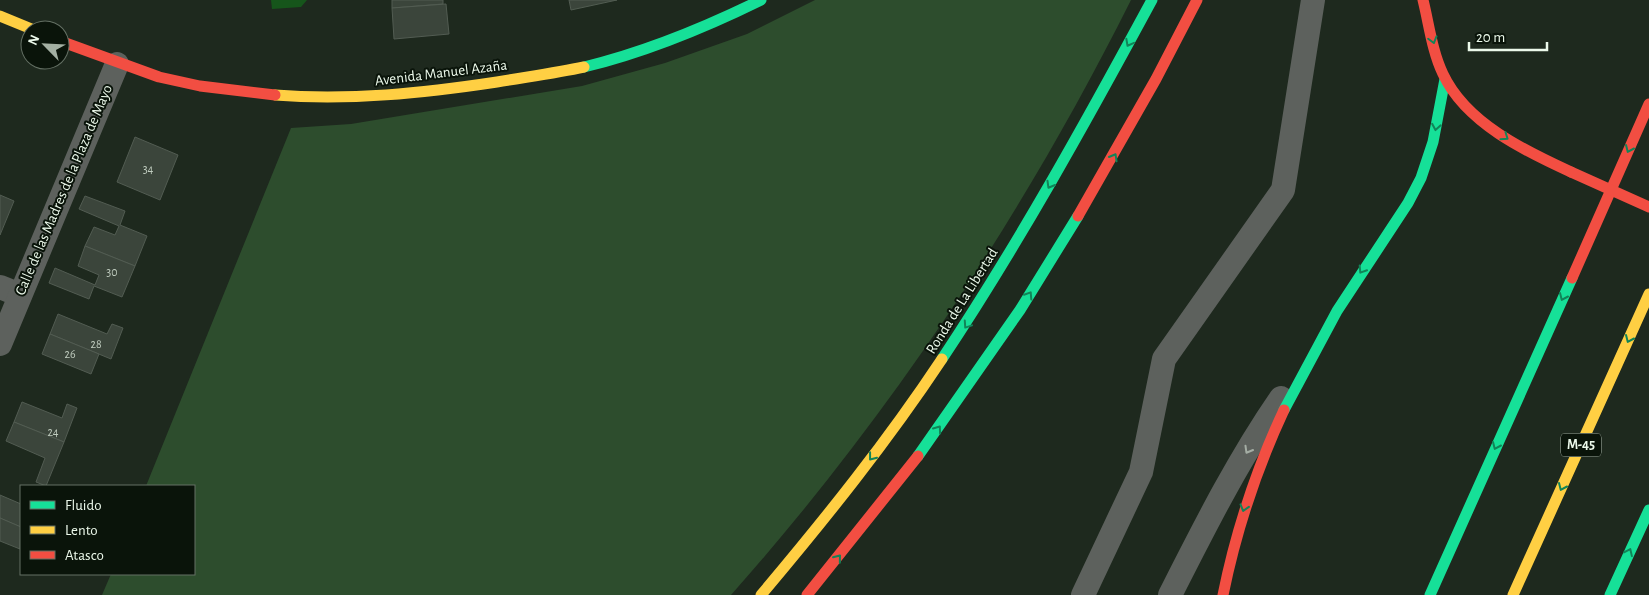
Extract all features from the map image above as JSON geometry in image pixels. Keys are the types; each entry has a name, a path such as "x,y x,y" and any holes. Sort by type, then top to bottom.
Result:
{"main road":[{"name":"Avenida Manuel Azaña","path":"70,45 116,64 168,79 219,89 289,97 353,98 423,93 565,71 600,62 704,27 761,0"},
{"name":"Ronda de La Libertad","path":"761,595 792,561 916,400 972,316 1104,90 1152,0"},
{"path":"807,595 897,485 959,399 1032,291 1100,182 1150,94 1197,0"},
{"path":"1423,0 1445,79 1475,113 1492,128 1529,152 1649,207"},
{"path":"0,16 20,24"},
{"path":"1223,595 1230,553 1247,497 1269,442 1314,352 1360,273 1421,179 1432,148 1445,79"},
{"path":"1430,595 1649,104"},
{"name":"M-45","path":"1513,595 1649,294"},
{"path":"1610,595 1649,510"}],"street":[{"path":"1083,595 1141,472 1164,359 1283,190 1313,0"},
{"name":"Calle de las Madres de la Plaza de Mayo","path":"0,344 10,291 116,64"},
{"path":"1170,595 1214,509 1262,425 1314,352"}],"shaded area":[{"path":"271,0 307,0 301,7 272,9"},
{"path":"815,0 1131,0 1090,80 1046,158 951,311 846,457 731,595 102,595 111,575 195,575 195,485 146,485 291,128 351,124 582,86 665,63 747,34"}],"building":[{"path":"392,0 443,0 443,4 392,8"},
{"path":"569,0 617,0 571,10"},
{"path":"446,4 449,34 394,39 392,8"},
{"path":"135,137 178,155 160,200 117,182"},
{"path":"0,195 14,201 0,235"},
{"path":"85,196 125,211 120,225 147,236 135,266 85,246 94,227 115,235 119,226 79,209"},
{"path":"85,246 135,266 122,297 94,286 89,299 49,283 55,268 95,285 99,275 78,266"},
{"path":"58,314 107,334 112,324 123,328 111,359 50,334"},
{"path":"50,334 99,354 91,374 42,354"},
{"path":"22,402 62,418 67,404 77,408 64,442 14,422"},
{"path":"14,422 64,442 46,485 36,482 45,458 6,441"},
{"path":"0,495 20,504 20,527 0,518"},
{"path":"0,518 20,527 20,549 0,541"}],"traffic: fast":[{"path":"584,67 630,54 674,38 761,0"},
{"path":"942,359 998,271 1051,182 1152,0"},
{"path":"1284,410 1337,311 1408,203 1421,178 1433,142 1445,79"},
{"path":"918,456 1020,310 1078,216"},
{"path":"1430,595 1572,278"},
{"path":"1610,595 1649,510"}],"traffic: slow":[{"path":"0,16 20,24"},
{"path":"275,95 331,97 414,93 497,82 584,67"},
{"path":"1513,595 1649,294"},
{"path":"761,595 855,480 900,420 942,359"}],"traffic: jam":[{"path":"1078,216 1156,79 1197,0"},
{"path":"1423,0 1433,47 1439,65 1453,91 1466,107 1498,134 1535,155 1571,172"},
{"path":"70,45 159,77 200,86 275,95"},
{"path":"1572,278 1649,104"},
{"path":"1571,172 1649,207"},
{"path":"1223,595 1248,501 1264,455 1284,410"},
{"path":"807,595 918,456"}]}
